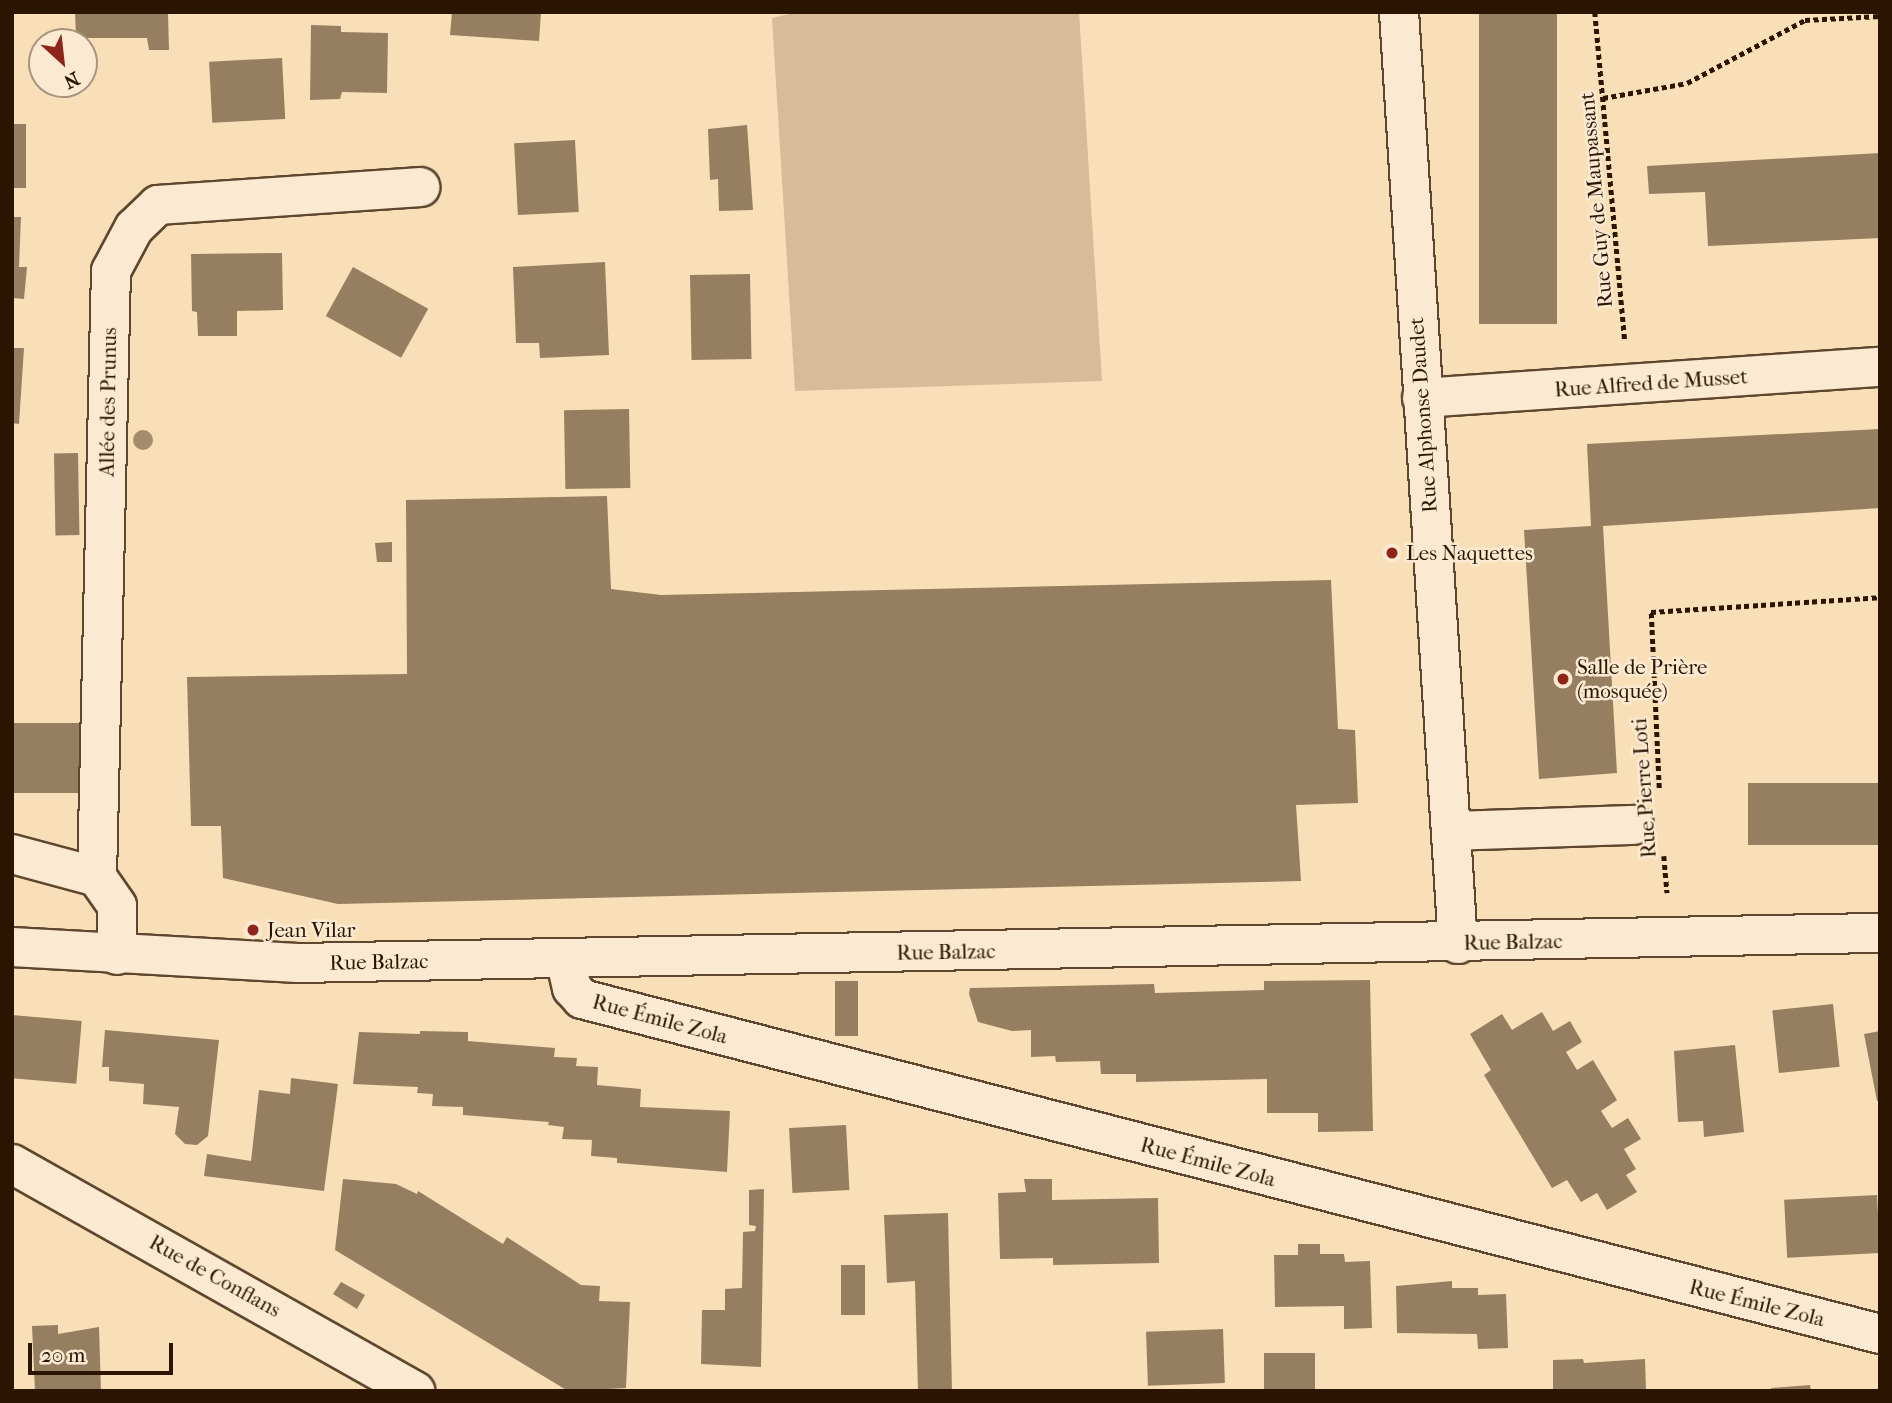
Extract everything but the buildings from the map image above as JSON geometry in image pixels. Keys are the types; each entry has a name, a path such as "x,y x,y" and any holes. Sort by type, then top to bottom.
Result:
{"street":[{"name":"Rue Alphonse Daudet","path":"1399,12 1458,944"},
{"name":"Allée des Prunus","path":"97,877 111,271 134,228 158,205 420,187"},
{"name":"Rue Alfred de Musset","path":"1422,398 1880,368"},
{"path":"1451,831 1634,825"},
{"path":"12,854 97,877 117,906 117,955"},
{"name":"Rue Balzac","path":"12,947 117,955 298,963 1458,944 1880,933"},
{"name":"Rue Émile Zola","path":"565,958 572,988 582,999 1880,1334"},
{"name":"Rue de Conflans","path":"12,1164 415,1391"}],"path":[{"name":"Rue Guy de Maupassant","path":"1595,12 1629,384"},
{"path":"1603,99 1687,83 1805,20 1880,16"},
{"name":"Rue Pierre Loti","path":"1659,796 1651,612 1880,597"},
{"name":"Rue Pierre Loti","path":"1664,849 1670,939"}],"shaded area":[{"path":"798,12 1079,12 1102,381 795,391 772,18"}],"place":[{"name":"Les Naquettes","path":"1392,553"},
{"name":"Salle de Prière (mosquée)","path":"1563,679"},
{"name":"Jean Vilar","path":"253,930"}]}
